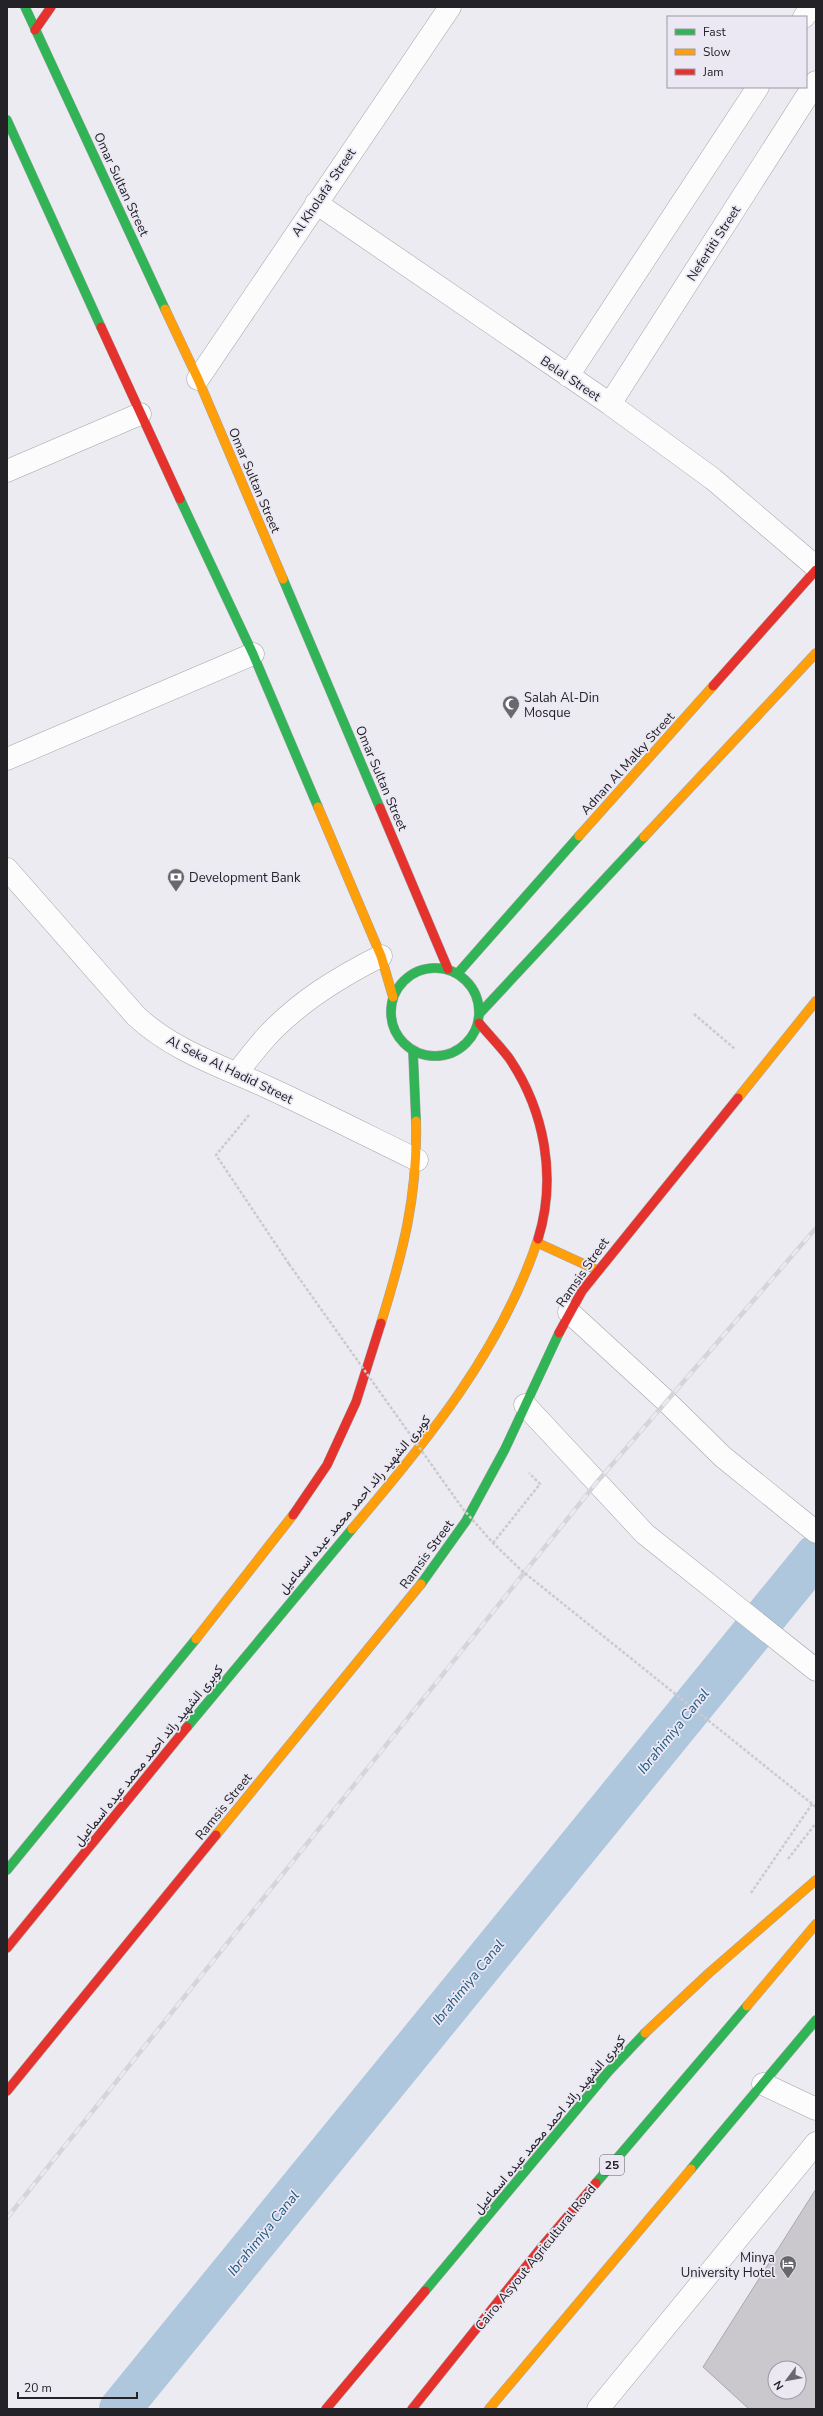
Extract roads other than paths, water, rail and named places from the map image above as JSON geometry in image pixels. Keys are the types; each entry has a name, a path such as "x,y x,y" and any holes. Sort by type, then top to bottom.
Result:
{"main road":[{"name":"Omar Sultan Street","path":"25,7 198,379 448,969"},
{"path":"35,30 51,7"},
{"path":"7,120 140,414 253,654 381,956 393,997"},
{"name":"Adnan Al Malky Street","path":"458,973 816,570"},
{"path":"480,1013 816,653"},
{"path":"432,967 448,969 458,973 470,984 478,998 480,1013 479,1023 473,1038 460,1049 450,1054 428,1057 413,1051 401,1041 393,1027 391,1012 393,997 402,982 416,972 432,967"},
{"name":"Ramsis Street","path":"7,2091 437,1564 466,1521 505,1449 524,1405 569,1312 597,1270 816,1001"},
{"name":"كوبرى الشهيد رائد احمد محمد عبده اسماعيل","path":"7,1948 341,1540 428,1438 480,1362 513,1304 538,1243 547,1202 546,1161 539,1121 526,1088 509,1058 479,1023"},
{"path":"7,1870 284,1530 327,1465 356,1402 395,1278 411,1214 417,1160 413,1051"},
{"path":"538,1243 597,1270"},
{"name":"كوبرى الشهيد رائد احمد محمد عبده اسماعيل","path":"326,2409 608,2072 671,2006 816,1880"},
{"name":"Cairo, Asyout Agricultural Road","path":"412,2409 540,2249 816,1924"},
{"path":"489,2409 816,2020"}],"street":[{"name":"Al Kholafa' Street","path":"198,379 450,7"},
{"path":"805,16 810,7"},
{"name":"Nefertiti Street","path":"610,404 816,82"},
{"path":"568,376 757,88"},
{"name":"Belal Street","path":"316,203 610,404 713,479 816,567"},
{"path":"7,471 140,414"},
{"path":"7,759 253,654"},
{"name":"Al Seka Al Hadid Street","path":"7,869 136,1016 151,1030 186,1051 271,1088 417,1160"},
{"path":"237,1073 268,1035 301,1004 339,977 381,956"},
{"path":"569,1312 666,1401 723,1457 816,1532"},
{"path":"524,1405 646,1534 816,1670"},
{"path":"763,2084 816,2109"},
{"path":"598,2409 816,2143"}],"waterway":[{"name":"Ibrahimiya Canal","path":"120,2409 816,1555"}],"railway":[{"path":"7,2218 597,1482 816,1228"}],"place":[{"name":"Salah Al-Din Mosque","path":"511,719"},
{"name":"Development Bank","path":"176,892"},
{"name":"Minya University Hotel","path":"788,2279"}]}
